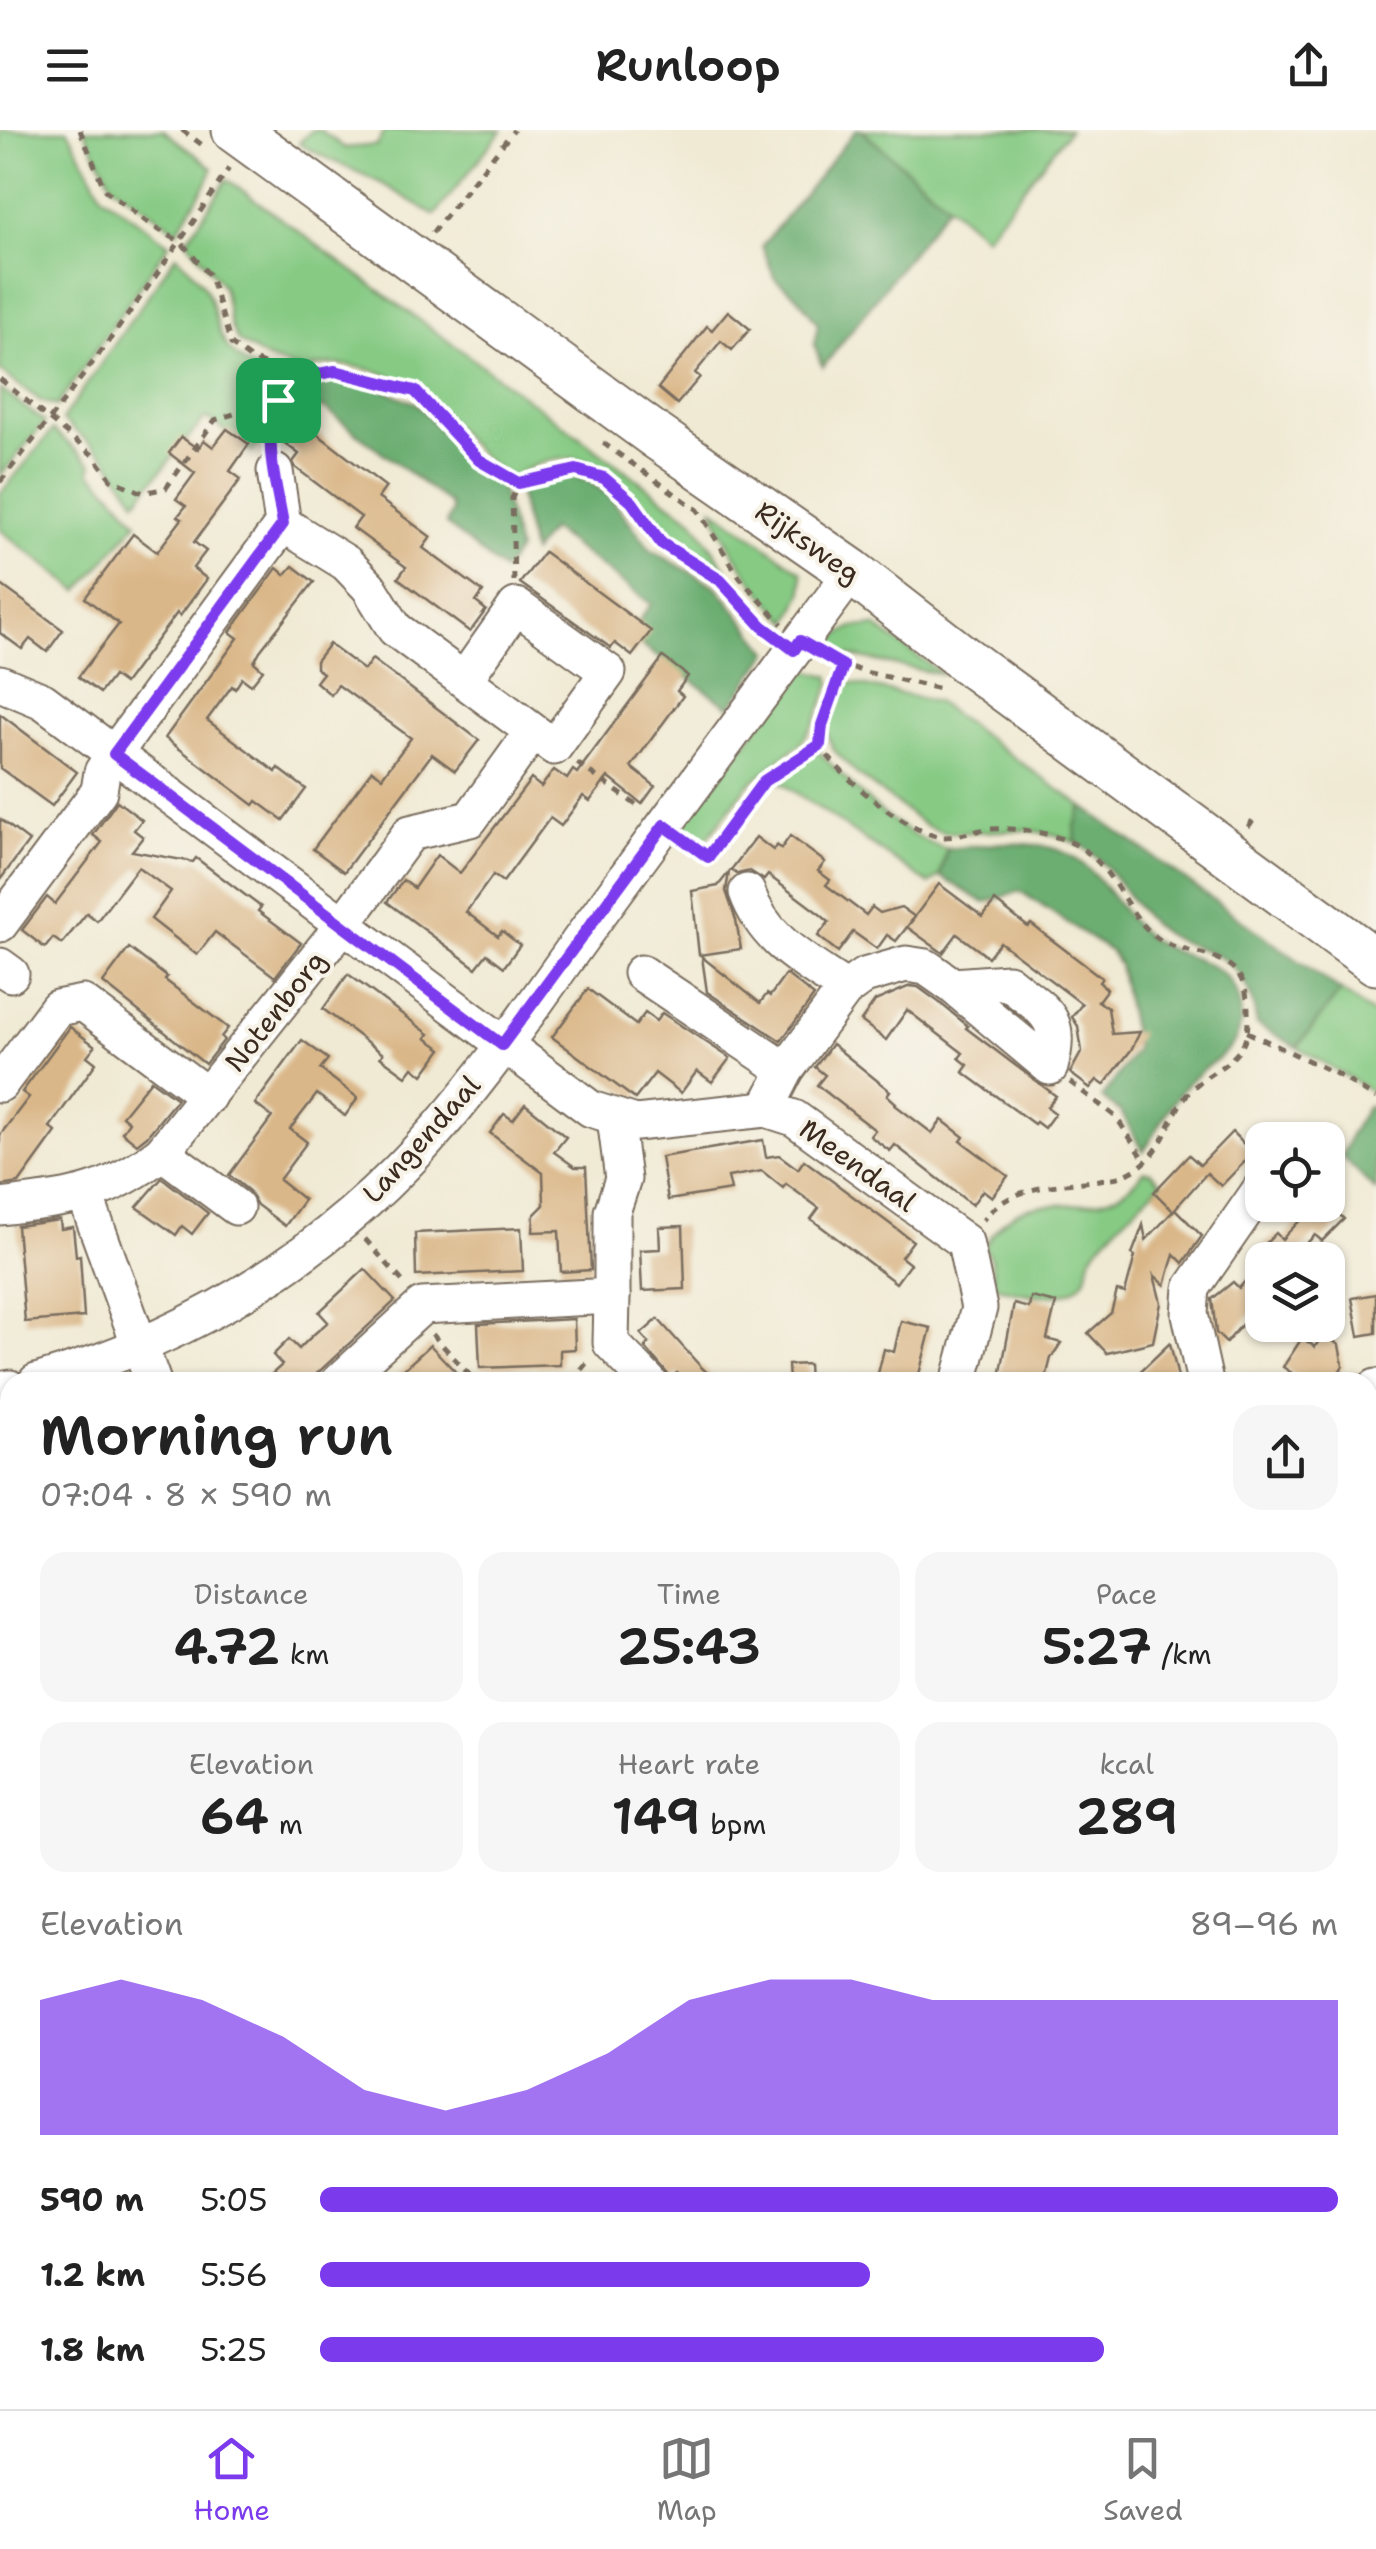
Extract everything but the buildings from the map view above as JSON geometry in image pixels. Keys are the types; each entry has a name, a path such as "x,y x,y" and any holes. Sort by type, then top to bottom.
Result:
{"main road":[{"name":"Rijksweg","path":"232,148 852,572 1376,962"}],"street":[{"path":"0,924 99,791 102,772 114,754 283,524 274,471"},
{"path":"283,524 346,563 395,629 543,740"},
{"name":"Langendaal","path":"65,1372 140,1346 251,1290 346,1219 441,1125 852,572"},
{"path":"464,680 516,606"},
{"name":"Notenborg","path":"0,1207 86,1195 132,1176 162,1152 342,926 410,833 470,819 608,672 516,606"},
{"name":"Meendaal","path":"0,683 43,701 591,1109 636,1123 766,1109 794,1118 965,1242"},
{"path":"747,892 756,916 778,942 846,989"},
{"path":"766,1109 786,1070 846,989 864,976 906,964 926,967 953,986 1008,982 1052,1019 1057,1041 1050,1067"},
{"path":"641,973 786,1070"},
{"name":"Notenborg","path":"0,1084 57,1008 82,1002 208,1096"},
{"path":"614,1118 623,1179 612,1212 611,1344 639,1372"},
{"path":"162,1152 236,1207"},
{"path":"86,1195 149,1372"},
{"path":"1203,1372 1190,1314 1192,1288 1245,1212"},
{"path":"962,1372 979,1308 965,1242"},
{"path":"349,1372 418,1309 612,1296"}],"path":[{"path":"80,130 105,190 152,226 181,242 210,276 231,344 251,359 302,379"},
{"path":"432,234 514,130"},
{"path":"0,482 181,242 232,148"},
{"path":"0,379 94,456 111,478 144,493 166,488 215,420 278,400 302,379 335,371 415,391 479,460 519,483 576,470 604,478 632,502 661,543 720,580 762,626 797,646 843,666 926,683 953,694"},
{"path":"274,471 270,425 278,400"},
{"path":"516,606 511,559 512,498 519,483"},
{"path":"662,487 698,510 740,578 797,646"},
{"path":"820,745 822,725 843,666"},
{"path":"543,740 708,857 764,781 820,745"},
{"path":"820,745 876,800 928,834 945,838 998,829 1078,846 1104,868 1128,906 1153,935 1176,948 1215,956 1237,973 1247,998 1248,1032 1241,1049 1186,1097 1165,1138 1146,1162 1124,1176 1023,1190 992,1207 965,1242"},
{"path":"1248,1032 1335,1073 1376,1098"},
{"path":"1050,1067 1116,1118 1146,1162"},
{"path":"346,1219 468,1372"}],"green space":[{"path":"0,130 68,130 102,195 169,244 57,406 41,401 0,371"},
{"path":"84,130 163,130 213,168 177,231 112,184"},
{"path":"312,130 320,130 345,148 377,145 385,130 502,130 435,215 383,184 299,143"},
{"path":"856,130 861,130 948,205 823,367 814,345 818,324 798,297 775,279 762,246"},
{"path":"861,130 1069,130 985,237"},
{"path":"227,179 694,521 726,569 683,549 628,491 591,463 569,458 543,463 510,478 472,446 426,398 407,385 385,374 336,364 304,371 267,359 238,341 231,327 223,286 187,240"},
{"path":"176,255 204,286 220,333 231,351 264,374 287,383 274,401 252,452 204,419 136,501 105,456 62,420"},
{"path":"330,377 362,381 416,403 473,466 500,484 518,550 503,571 446,524 452,511 450,504 324,408 284,406 300,387"},
{"path":"0,389 45,422 0,476"},
{"path":"53,430 92,464 90,472 137,522 79,591 0,530 0,494"},
{"path":"567,474 588,481 609,495 651,550 717,587 769,652 730,707 635,641 637,624 651,604 551,529 532,553 518,490"},
{"path":"713,508 802,572 803,591 789,622 744,569"},
{"path":"875,626 944,675 841,654 823,644 853,627"},
{"path":"803,669 829,676 831,684 815,722 800,744 748,785 702,845 679,829"},
{"path":"848,682 936,702 1082,806 1075,826 1076,843 1027,830 945,833 926,826 857,774 833,749 824,726"},
{"path":"811,744 890,819 927,842 947,849 940,876 929,884 776,779 796,764"},
{"path":"1082,806 1341,991 1297,1047 1256,1024 1248,991 1231,965 1156,928 1103,863 1076,843 1075,826"},
{"path":"1003,843 1046,847 1071,856 1093,874 1150,939 1217,969 1235,990 1241,1018 1236,1040 1183,1089 1143,1151 1121,1112 1102,1098 1136,1049 1119,965 1111,952 1020,891 985,903 940,876 947,849"},
{"path":"1341,991 1376,1017 1376,1094 1297,1047"},
{"path":"1368,1106 1376,1111 1376,1191 1345,1160 1351,1133"},
{"path":"1144,1171 1161,1182 1097,1248 1085,1279 1077,1287 1042,1295 995,1286 991,1259 984,1247 998,1227 1013,1215 1027,1208 1094,1202 1114,1196"}],"route":[{"path":"335,371 372,378 415,391 479,460 519,483 576,470 604,478 632,502 661,543 720,580 762,626 794,650 800,641 843,666 822,725 820,745 764,781 708,857 664,825 502,1045 114,754 283,524 270,425 278,400 302,379 335,371"}]}
